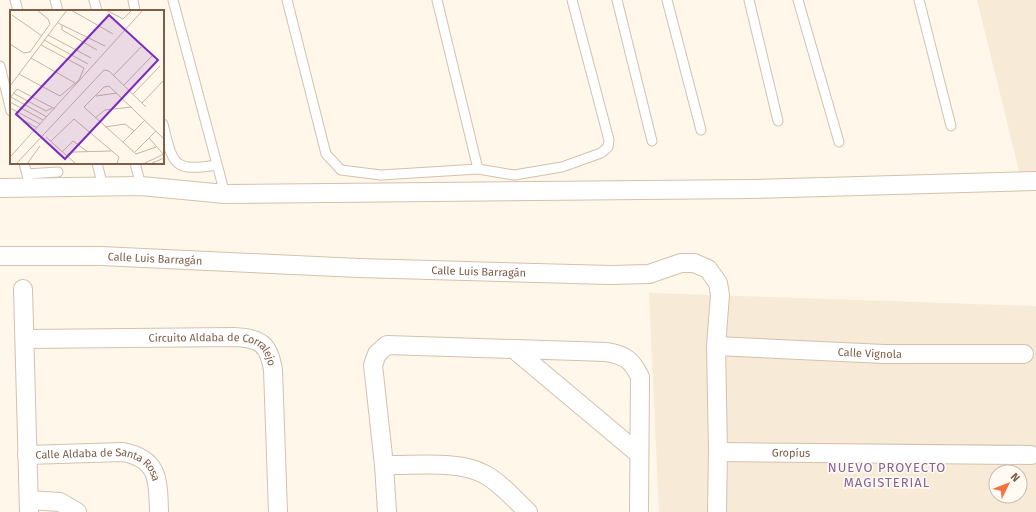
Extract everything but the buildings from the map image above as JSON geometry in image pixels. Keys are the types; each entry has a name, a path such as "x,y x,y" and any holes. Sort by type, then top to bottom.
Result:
{"street":[{"path":"0,188 58,174 103,187 141,186 225,194 751,189 1036,181"},
{"name":"Calle Luis Barragán","path":"0,256 101,256 359,268 610,275 649,274 681,263 694,263 708,269 718,283 720,295 716,346 718,452 717,512"},
{"path":"23,289 29,506 60,502 77,512"},
{"name":"Circuito Aldaba de Corralejo","path":"25,339 234,337 249,338 259,342 268,349 273,370 278,512"},
{"path":"387,512 384,465 373,365 377,354 387,345 606,352 619,354 629,359 640,377 639,512"},
{"name":"Calle Vignola","path":"716,346 884,354 1024,354"},
{"path":"515,350 639,454"},
{"name":"Calle Aldaba de Santa Rosa","path":"27,456 123,452 137,455 146,460 154,470 158,480 159,512"},
{"name":"Gropíus","path":"718,452 1031,455"},
{"path":"384,465 455,466 469,468 484,474 499,484 528,512"}],"lane":[{"path":"15,0 18,10"},
{"path":"55,0 58,10"},
{"path":"94,0 97,10"},
{"path":"132,0 135,10"},
{"path":"172,0 225,194"},
{"path":"286,0 326,154 341,170 381,175 478,169 514,175 562,167 601,153 608,147 609,140 572,0"},
{"path":"437,0 478,169"},
{"path":"617,0 652,141"},
{"path":"667,0 701,130"},
{"path":"748,0 778,121"},
{"path":"798,0 839,142"},
{"path":"920,0 951,126"},
{"path":"0,66 10,107"},
{"path":"164,128 173,160 181,166 194,168 217,165"},
{"path":"24,164 28,181"},
{"path":"97,164 103,187"},
{"path":"135,164 141,186"}],"shaded area":[{"path":"977,0 1036,0 1036,181 1021,179"},
{"path":"649,293 1036,306 1036,512 659,512"}],"district":[{"name":"NUEVO PROYECTO MAGISTERIAL","path":"887,474"}]}
